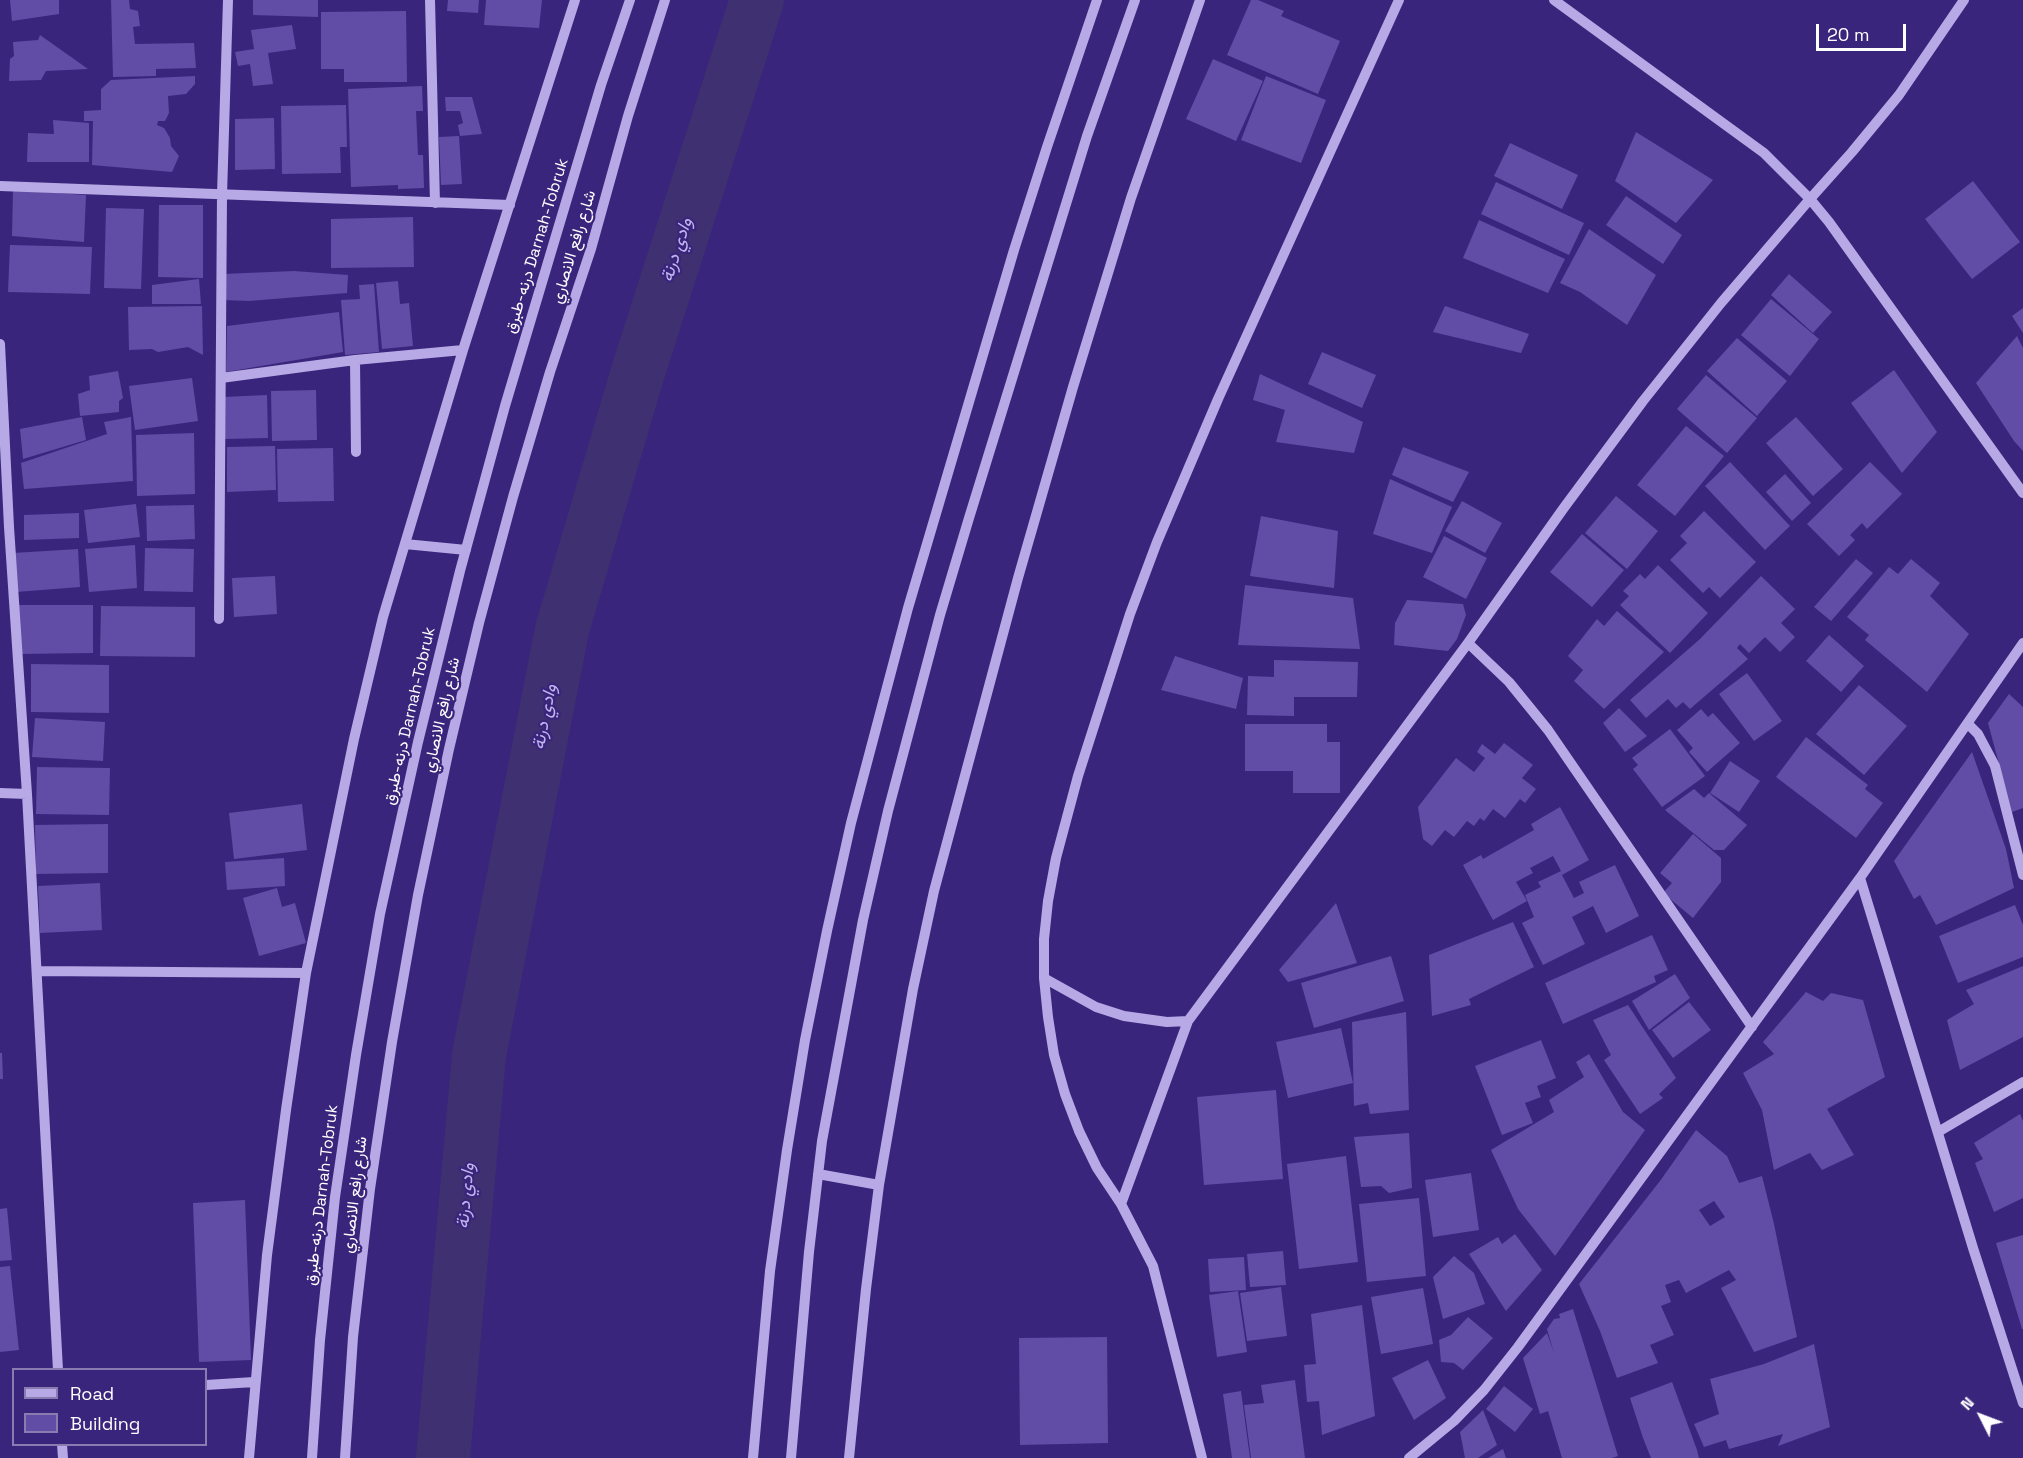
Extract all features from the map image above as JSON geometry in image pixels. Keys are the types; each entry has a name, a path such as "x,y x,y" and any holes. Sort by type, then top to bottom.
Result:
{"street":[{"path":"219,619 222,195 228,0"},
{"path":"430,0 435,203"},
{"path":"249,1458 254,1382 273,1210 306,973 354,740 383,617 462,350 575,0"},
{"name":"درنه-طبرق Darnah-Tobruk","path":"312,1458 320,1340 335,1197 380,914 418,742 505,406 630,0"},
{"name":"شارع رافع الانصاري","path":"345,1458 353,1337 370,1189 418,895 448,749 513,497 550,372 591,249 628,117 665,0"},
{"path":"753,1458 770,1271 787,1150 822,953 851,823 905,619 1014,250 1097,0"},
{"path":"791,1458 799,1353 822,1141 863,920 912,712 939,615 1087,136 1135,0"},
{"path":"849,1458 879,1185 913,988 934,891 975,734 1073,387 1124,220 1200,0"},
{"path":"1202,1458 1153,1266 1121,1204 1097,1168 1079,1131 1054,1055 1044,978 1044,939 1048,901 1056,858 1078,776 1130,614 1186,470 1399,0"},
{"path":"1554,0 1764,153 1810,199 1829,222 2023,493"},
{"path":"1121,1204 1188,1021 1468,643 1643,401 1721,303 1899,95 1964,0"},
{"path":"0,186 510,205"},
{"path":"0,344 4,528 27,794 58,1368"},
{"path":"221,378 355,360 462,350"},
{"path":"355,360 356,452"},
{"path":"405,544 466,550"},
{"path":"1468,643 1509,682 1542,722 1752,1027"},
{"path":"1409,1458 1454,1421 1484,1390 1860,878 2023,643"},
{"path":"1968,724 1978,734 1995,766 2023,875"},
{"path":"0,794 27,794"},
{"path":"1860,878 2023,1403"},
{"path":"37,970 306,973"},
{"path":"1044,978 1096,1007 1124,1016 1167,1022 1188,1021"},
{"path":"1938,1132 2023,1082"},
{"path":"818,1174 879,1185"},
{"path":"207,1385 254,1382"}],"building":[{"path":"10,0 59,0 59,14 12,21"},
{"path":"111,0 129,0 130,9 138,11 140,26 133,27 135,44 194,43 196,68 156,69 156,76 113,77"},
{"path":"253,0 318,0 318,17 253,15"},
{"path":"448,0 479,0 478,13 447,11"},
{"path":"486,0 542,0 539,28 484,25"},
{"path":"1251,0 1258,0 1284,11 1281,16 1340,41 1318,94 1227,55"},
{"path":"406,11 407,82 344,82 344,69 321,69 321,12"},
{"path":"292,25 296,49 268,53 273,84 253,86 250,64 238,66 235,52 254,49 251,30"},
{"path":"40,35 88,69 46,71 41,80 9,81 10,59 14,56 13,42 38,40"},
{"path":"1213,59 1263,81 1236,141 1186,119"},
{"path":"195,76 195,84 186,94 168,96 169,113 165,121 158,121 157,125 164,128 170,138 171,146 179,156 172,172 92,165 93,121 84,121 84,111 101,110 101,89 111,80"},
{"path":"1266,76 1326,100 1301,163 1241,140"},
{"path":"422,86 423,111 416,111 418,155 423,155 424,188 398,189 398,185 351,187 348,89"},
{"path":"445,97 472,97 482,134 460,136 458,125 463,123 460,111 446,111"},
{"path":"346,105 347,147 340,147 341,173 282,174 281,106"},
{"path":"274,118 275,169 235,170 235,119"},
{"path":"53,120 89,123 89,162 27,162 28,133 54,134"},
{"path":"1636,132 1713,180 1676,223 1615,181"},
{"path":"459,136 462,184 441,185 439,137"},
{"path":"1510,143 1578,175 1562,209 1494,176"},
{"path":"1973,181 2020,242 1972,279 1925,219"},
{"path":"1496,182 1584,223 1569,255 1481,214"},
{"path":"13,190 86,195 84,242 12,236"},
{"path":"1626,196 1682,235 1663,264 1606,225"},
{"path":"159,205 203,205 203,278 158,277"},
{"path":"106,208 144,209 141,289 104,288"},
{"path":"413,217 414,267 331,268 331,219"},
{"path":"1479,220 1565,259 1548,293 1463,258"},
{"path":"1589,229 1656,275 1627,325 1580,292 1560,283"},
{"path":"10,245 92,247 90,294 8,292"},
{"path":"294,271 348,275 347,293 249,301 222,300 223,274"},
{"path":"1789,274 1832,312 1813,333 1771,295"},
{"path":"199,279 201,304 152,304 152,285"},
{"path":"398,281 400,304 409,303 413,346 382,349 376,283"},
{"path":"374,284 379,352 345,355 341,300 360,299 359,285"},
{"path":"1771,299 1819,339 1790,376 1741,335"},
{"path":"202,306 203,355 188,347 158,352 152,349 129,350 128,307"},
{"path":"1445,306 1529,334 1521,353 1433,332"},
{"path":"2023,308 2023,333 2012,316"},
{"path":"339,312 343,352 226,372 227,326"},
{"path":"2017,336 2023,348 2023,451 1976,383"},
{"path":"1737,338 1787,381 1757,416 1707,371"},
{"path":"1322,352 1376,375 1362,408 1308,384"},
{"path":"1894,370 1937,432 1902,473 1851,403"},
{"path":"118,371 123,398 119,401 119,412 80,416 78,394 90,390 89,376"},
{"path":"1260,374 1363,422 1354,453 1276,442 1285,410 1253,400"},
{"path":"1706,375 1757,418 1727,453 1677,409"},
{"path":"192,378 198,421 135,430 129,386"},
{"path":"316,390 317,440 272,441 271,391"},
{"path":"267,395 268,438 224,439 223,397"},
{"path":"82,417 86,440 23,459 20,429"},
{"path":"131,417 133,481 24,489 21,463 107,434 104,422"},
{"path":"1796,417 1843,469 1813,496 1766,443"},
{"path":"1686,426 1724,456 1675,516 1637,485"},
{"path":"194,433 195,494 137,496 136,435"},
{"path":"275,446 276,490 227,492 227,447"},
{"path":"1403,447 1469,472 1453,502 1392,475"},
{"path":"333,448 334,501 278,502 277,449"},
{"path":"1730,462 1790,526 1765,550 1705,486"},
{"path":"1870,462 1902,494 1867,529 1862,523 1850,535 1855,540 1839,556 1807,524"},
{"path":"1785,474 1811,503 1792,521 1766,492"},
{"path":"1390,479 1452,507 1432,553 1373,534"},
{"path":"1616,496 1658,531 1627,569 1585,533"},
{"path":"1462,501 1502,523 1485,553 1445,531"},
{"path":"136,504 140,537 88,543 84,510"},
{"path":"194,505 195,539 147,541 146,506"},
{"path":"1704,511 1756,562 1720,598 1709,587 1703,593 1670,560 1687,543 1680,536"},
{"path":"79,513 79,538 24,540 24,515"},
{"path":"1261,516 1338,531 1334,588 1250,576"},
{"path":"1582,534 1624,570 1592,607 1550,572"},
{"path":"1444,536 1487,558 1466,599 1423,577"},
{"path":"135,545 137,588 89,592 85,549"},
{"path":"145,548 194,549 193,592 144,591"},
{"path":"78,549 80,587 16,592 13,553"},
{"path":"1856,559 1873,573 1831,621 1814,607"},
{"path":"1911,559 1940,583 1930,596 1969,634 1927,692 1865,640 1869,635 1847,617 1889,567 1898,574"},
{"path":"1658,565 1708,613 1670,653 1620,605 1629,596 1623,591 1640,574 1645,579"},
{"path":"275,576 277,614 234,617 232,578"},
{"path":"1761,576 1795,609 1781,623 1795,637 1780,652 1765,637 1749,653 1740,644 1737,648 1748,659 1690,709 1683,702 1676,708 1668,699 1646,718 1630,700 1700,639"},
{"path":"1245,585 1353,598 1360,649 1238,645"},
{"path":"1407,600 1463,604 1466,615 1457,639 1448,651 1394,645 1395,623"},
{"path":"18,605 93,605 93,653 18,654"},
{"path":"101,606 195,607 195,657 100,656"},
{"path":"1617,611 1664,652 1604,709 1574,681 1583,670 1568,656 1597,619 1604,626"},
{"path":"1829,635 1864,666 1841,692 1806,661"},
{"path":"1175,656 1243,678 1236,709 1161,690"},
{"path":"1274,660 1358,662 1357,697 1294,697 1294,716 1247,715 1248,676 1274,677"},
{"path":"31,664 109,665 109,713 31,712"},
{"path":"1747,673 1782,721 1754,741 1719,694"},
{"path":"1859,685 1907,726 1864,775 1816,734"},
{"path":"2009,694 2023,707 2023,808 2012,812 1988,723"},
{"path":"1619,708 1647,736 1625,752 1603,723"},
{"path":"1701,709 1708,717 1713,713 1740,743 1707,772 1689,752 1693,748 1677,730"},
{"path":"35,718 105,722 103,761 32,757"},
{"path":"1245,724 1327,724 1327,742 1340,742 1340,793 1293,793 1293,771 1245,771"},
{"path":"1670,729 1705,776 1662,807 1633,769 1638,765 1632,758"},
{"path":"1806,737 1868,785 1865,789 1883,803 1856,838 1776,777"},
{"path":"1504,743 1533,765 1522,778 1536,789 1525,803 1520,799 1505,818 1493,809 1484,821 1480,818 1474,826 1467,821 1454,837 1445,830 1432,846 1423,839 1418,807 1456,758 1474,772 1485,758 1477,752 1482,744 1495,754"},
{"path":"1972,752 2006,849 2014,888 1936,925 1920,895 1914,899 1894,861"},
{"path":"1730,761 1760,781 1739,812 1710,793"},
{"path":"37,767 110,768 109,815 36,814"},
{"path":"1694,789 1704,798 1709,793 1747,825 1724,850 1714,850 1665,810"},
{"path":"302,804 307,850 234,859 229,813"},
{"path":"1560,807 1589,860 1562,875 1574,898 1584,893 1579,882 1615,865 1639,916 1606,933 1593,906 1572,917 1585,944 1543,965 1522,923 1534,917 1525,895 1541,887 1538,882 1561,871 1553,856 1530,868 1533,873 1516,882 1527,901 1493,920 1463,865 1481,855 1483,859 1534,830 1531,824"},
{"path":"108,824 108,873 36,874 35,825"},
{"path":"1693,834 1721,858 1721,882 1693,918 1663,893 1672,883 1660,873"},
{"path":"284,858 285,886 227,890 225,862"},
{"path":"100,883 102,930 40,933 38,886"},
{"path":"277,888 282,907 295,903 306,943 259,956 243,898"},
{"path":"1336,903 1357,963 1288,982 1279,970"},
{"path":"2015,905 2023,925 2023,957 1958,983 1939,936"},
{"path":"1513,922 1534,967 1469,999 1471,1005 1432,1016 1429,955"},
{"path":"1652,935 1668,970 1654,976 1656,982 1563,1024 1545,983"},
{"path":"1391,956 1404,1001 1314,1028 1301,983"},
{"path":"2023,966 2023,1037 1960,1070 1947,1020 1974,1004 1966,990"},
{"path":"1675,974 1690,998 1649,1030 1632,1001"},
{"path":"1806,992 1823,1001 1831,993 1863,1000 1885,1077 1827,1109 1854,1155 1822,1170 1810,1153 1774,1170 1762,1110 1743,1073 1774,1054 1763,1042"},
{"path":"1689,1002 1711,1030 1673,1058 1652,1030"},
{"path":"1628,1005 1676,1078 1659,1094 1663,1098 1640,1114 1604,1060 1611,1055 1593,1020"},
{"path":"1406,1012 1409,1110 1370,1114 1368,1103 1354,1106 1352,1022"},
{"path":"1341,1028 1353,1083 1288,1098 1276,1042"},
{"path":"1541,1040 1556,1078 1537,1086 1541,1097 1525,1103 1533,1123 1502,1135 1475,1066"},
{"path":"0,1053 2,1053 3,1079 0,1079"},
{"path":"1589,1054 1623,1112 1645,1130 1555,1256 1518,1209 1491,1150 1554,1112 1549,1100 1584,1077 1576,1062"},
{"path":"1276,1090 1283,1179 1204,1185 1197,1097"},
{"path":"2020,1114 2023,1121 2023,1198 1994,1212 1975,1163 1983,1159 1974,1143"},
{"path":"1696,1130 1727,1156 1739,1183 1762,1176 1797,1337 1754,1352 1721,1288 1736,1280 1729,1270 1686,1293 1679,1280 1665,1285 1671,1302 1661,1306 1674,1335 1650,1345 1658,1363 1617,1378 1600,1331 1579,1284 1660,1181","holes":["1714,1201 1725,1217 1710,1226 1699,1210"]},
{"path":"1409,1133 1412,1188 1389,1193 1381,1186 1361,1187 1354,1137"},
{"path":"1346,1156 1358,1262 1299,1269 1287,1164"},
{"path":"1471,1173 1479,1230 1433,1237 1425,1180"},
{"path":"1419,1198 1426,1276 1367,1282 1359,1204"},
{"path":"245,1200 251,1360 199,1362 193,1203"},
{"path":"7,1208 12,1260 0,1261 0,1209"},
{"path":"1515,1234 1542,1270 1506,1311 1469,1254 1498,1237 1502,1244"},
{"path":"2023,1235 2023,1329 2022,1329 1996,1243"},
{"path":"1283,1251 1286,1285 1250,1287 1247,1254"},
{"path":"1454,1256 1474,1273 1485,1304 1443,1319 1433,1277"},
{"path":"1244,1257 1246,1290 1210,1292 1208,1259"},
{"path":"10,1266 19,1350 0,1352 0,1267"},
{"path":"1281,1287 1287,1336 1247,1341 1240,1293"},
{"path":"1423,1288 1433,1344 1381,1354 1371,1297"},
{"path":"1238,1291 1247,1352 1217,1357 1209,1295"},
{"path":"1362,1305 1375,1416 1322,1435 1319,1401 1307,1402 1304,1365 1316,1364 1311,1314"},
{"path":"1573,1309 1618,1456 1612,1458 1562,1458 1548,1411 1540,1414 1523,1358 1547,1333 1554,1353 1547,1329 1554,1319 1560,1318 1559,1314"},
{"path":"1468,1317 1493,1338 1463,1370 1454,1363 1441,1362 1439,1340 1451,1335"},
{"path":"1107,1337 1108,1443 1020,1445 1019,1338"},
{"path":"1814,1344 1830,1427 1778,1446 1783,1434 1729,1449 1726,1440 1704,1447 1694,1424 1719,1414 1710,1379 1764,1364"},
{"path":"1428,1360 1446,1398 1414,1420 1392,1378"},
{"path":"1295,1380 1305,1458 1251,1458 1244,1405 1264,1403 1261,1385"},
{"path":"1672,1382 1699,1458 1651,1458 1643,1438 1630,1398"},
{"path":"1504,1386 1533,1409 1515,1432 1486,1409"},
{"path":"1241,1391 1250,1458 1232,1458 1223,1394"},
{"path":"1483,1410 1497,1445 1478,1458 1465,1458 1460,1432"},
{"path":"1503,1449 1506,1458 1488,1458"}],"waterway":[{"name":"وادي درنة","path":"443,1458 479,1055 562,630 637,375 757,0"}]}
